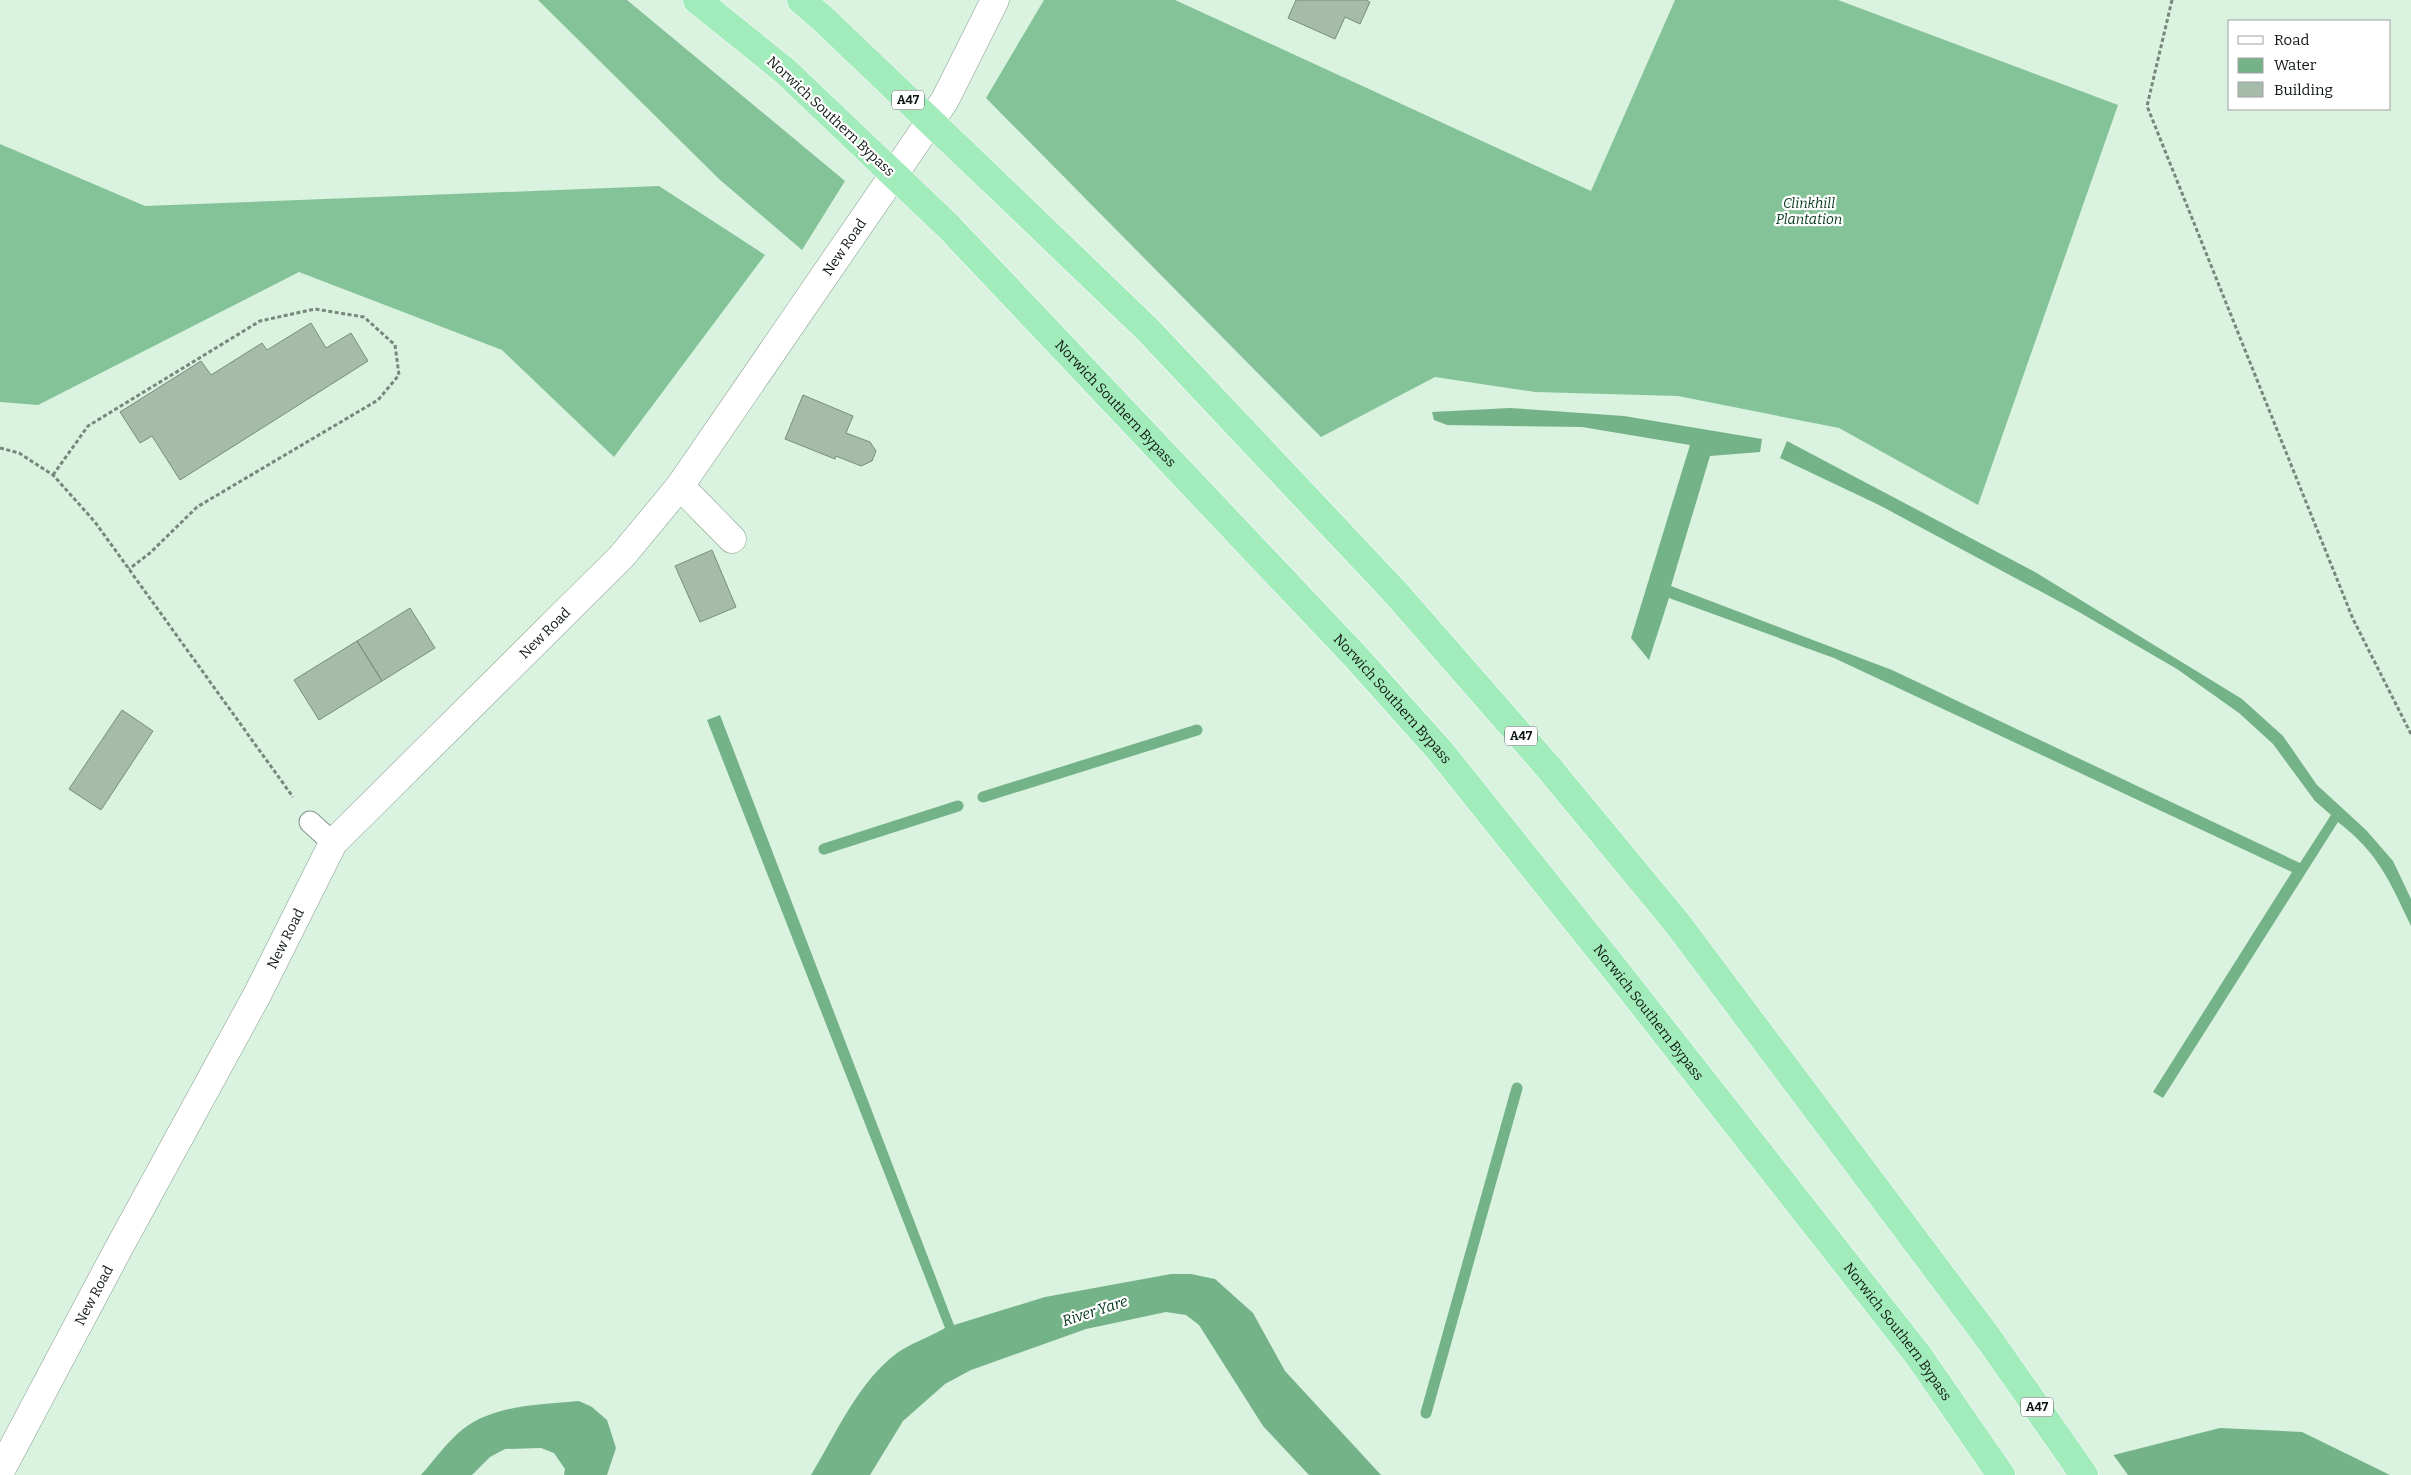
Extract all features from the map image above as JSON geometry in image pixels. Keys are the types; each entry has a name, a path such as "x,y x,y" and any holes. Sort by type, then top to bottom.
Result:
{"highway":[{"name":"Norwich Southern Bypass","path":"697,0 785,71 948,226 1349,650 1440,752 1618,973 1918,1355 2000,1475"},
{"name":"A47","path":"801,0 814,9 1169,352 1395,592 1549,768 1677,923 1989,1340 2084,1475"}],"street":[{"name":"New Road","path":"0,1472 115,1255 257,995 333,843 622,556 680,486 945,100 995,0"},
{"path":"680,486 732,539"}],"lane":[{"path":"310,822 333,843"}],"path":[{"path":"2172,0 2147,106 2353,619 2411,734"},
{"path":"52,476 88,426 260,321 315,309 364,317 394,345 399,375 378,400 197,507 150,553 129,569"},
{"path":"0,448 19,453 52,476 95,522 310,822"}],"green space":[{"path":"538,0 627,0 845,181 802,250 719,179"},
{"name":"Clinkhill Plantation","path":"1044,0 1175,0 1591,191 1675,0 1838,0 2118,105 1978,505 1839,428 1678,396 1535,392 1435,377 1321,437 986,98"},
{"path":"0,144 145,206 659,186 765,255 614,457 502,350 299,272 38,405 0,402"}],"water":[{"path":"1510,408 1624,416 1762,439 1760,452 1710,456 1671,586 1892,670 2300,863 2331,815 2315,801 2273,744 2239,713 2177,669 2079,612 1879,505 1780,458 1787,441 2035,572 2242,699 2283,736 2317,785 2366,830 2393,861 2411,899 2411,926 2382,869 2364,845 2338,822 2163,1098 2153,1092 2292,872 1834,658 1669,598 1649,660 1631,638 1690,445 1582,427 1447,425 1434,420 1432,412"},
{"name":"River Yare","path":"720,715 954,1325 1045,1297 1171,1274 1191,1274 1215,1279 1253,1313 1285,1371 1381,1475 1309,1475 1263,1426 1199,1325 1186,1315 1166,1312 1086,1329 971,1370 945,1384 903,1421 870,1475 811,1475 859,1394 883,1365 908,1346 945,1328 707,720"},
{"path":"579,1401 592,1407 607,1420 616,1448 607,1475 564,1475 565,1469 554,1453 541,1448 505,1449 490,1457 472,1475 421,1475 452,1439 476,1421 504,1410 519,1407"},
{"path":"2220,1428 2302,1432 2390,1475 2035,1475"}],"pier":[{"path":"2112,1453 2128,1475 2032,1475 2034,1473"}],"building":[{"path":"1296,0 1366,0 1370,2 1360,24 1345,17 1335,39 1288,18"},
{"path":"311,323 326,348 351,333 368,361 180,480 152,436 140,443 120,412 201,361 211,375 262,343 267,350"},
{"path":"803,395 853,416 846,433 870,442 876,451 872,461 861,466 836,456 835,459 785,439"},
{"path":"712,550 736,607 700,622 675,566"},
{"path":"410,608 435,648 382,681 357,641"},
{"path":"357,641 382,681 319,720 294,680"},
{"path":"122,710 153,731 101,810 69,789"}],"waterway":[{"path":"983,797 1197,730"},
{"path":"824,849 958,806"},
{"path":"1426,1413 1517,1088"}]}
